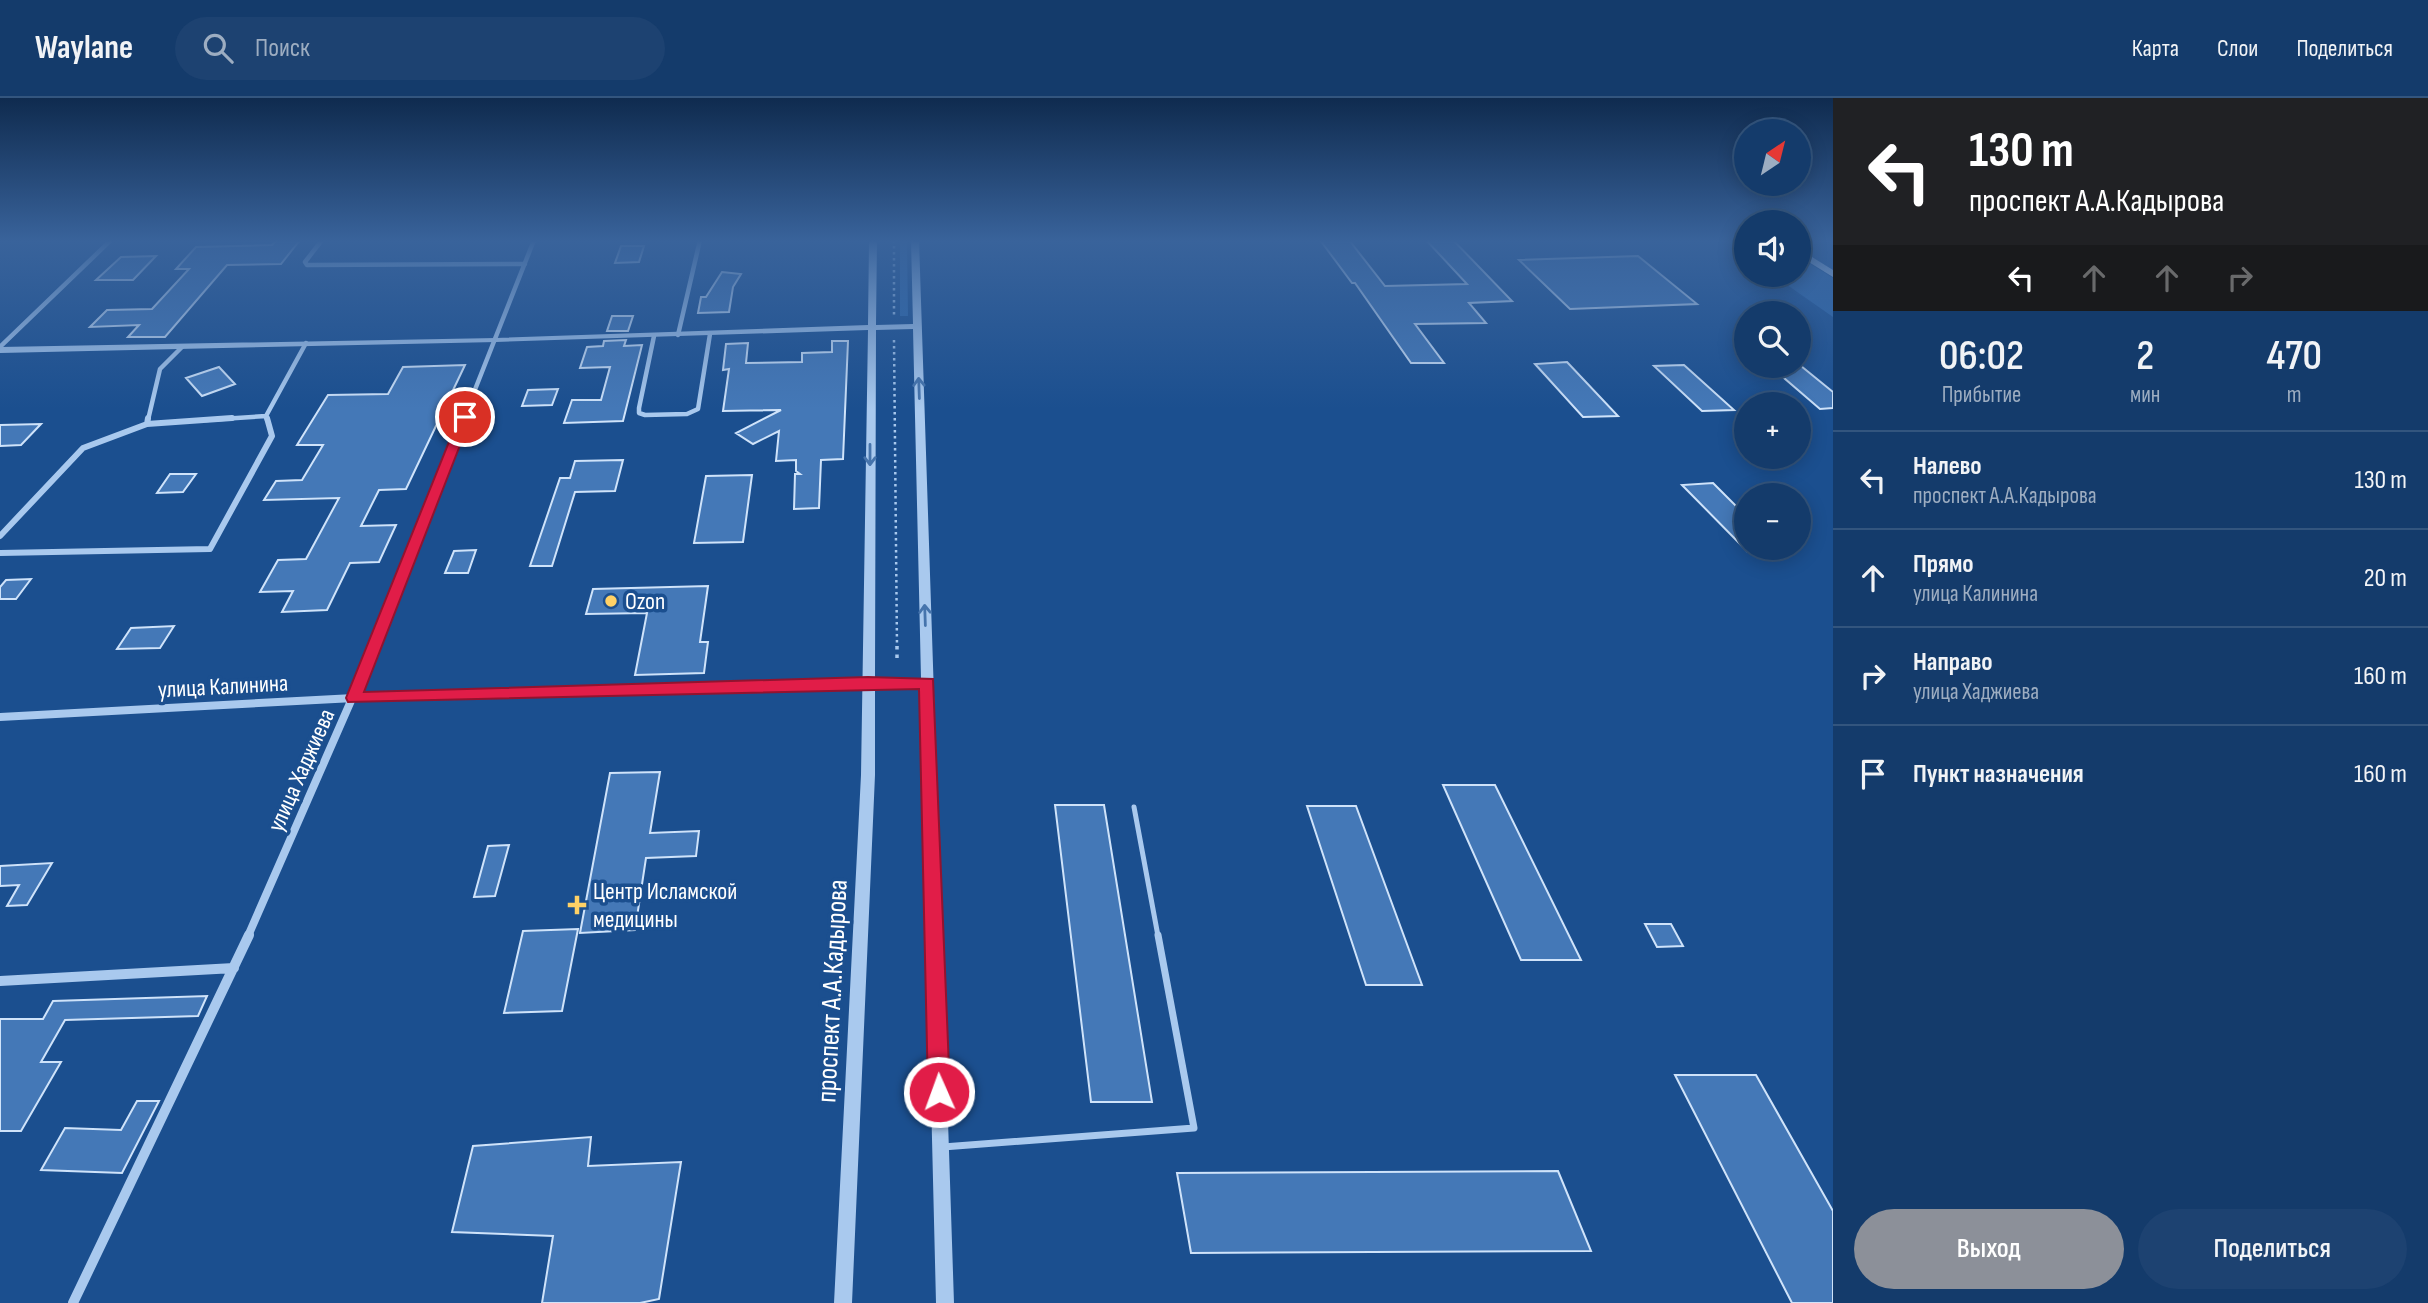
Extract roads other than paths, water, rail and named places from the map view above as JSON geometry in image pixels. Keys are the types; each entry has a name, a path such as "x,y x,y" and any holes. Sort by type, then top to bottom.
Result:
{"street":[{"path":"0,349 54,296"},
{"name":"улица Хаджиева","path":"73,1303 234,968 354,698 513,296"},
{"path":"678,335 687,296"},
{"name":"проспект А.А.Кадырова","path":"843,1303 869,775 872,296"},
{"path":"916,296 945,1303"},
{"path":"0,349 496,340 917,326"},
{"path":"654,336 639,408 639,413 645,415 687,414 698,409 710,334"},
{"path":"0,553 210,549 272,436 266,416 306,343"},
{"path":"147,424 160,369 182,347"},
{"path":"0,536 83,447 147,424 266,416"},
{"path":"868,682 927,684"},
{"name":"улица Калинина","path":"0,717 354,698 868,682"},
{"path":"0,981 234,968"}],"lane":[{"path":"941,1147 1194,1128 1134,807"}],"place":[{"name":"Ozon","path":"611,601"},
{"name":"Центр Исламской медицины","path":"577,905"}]}
